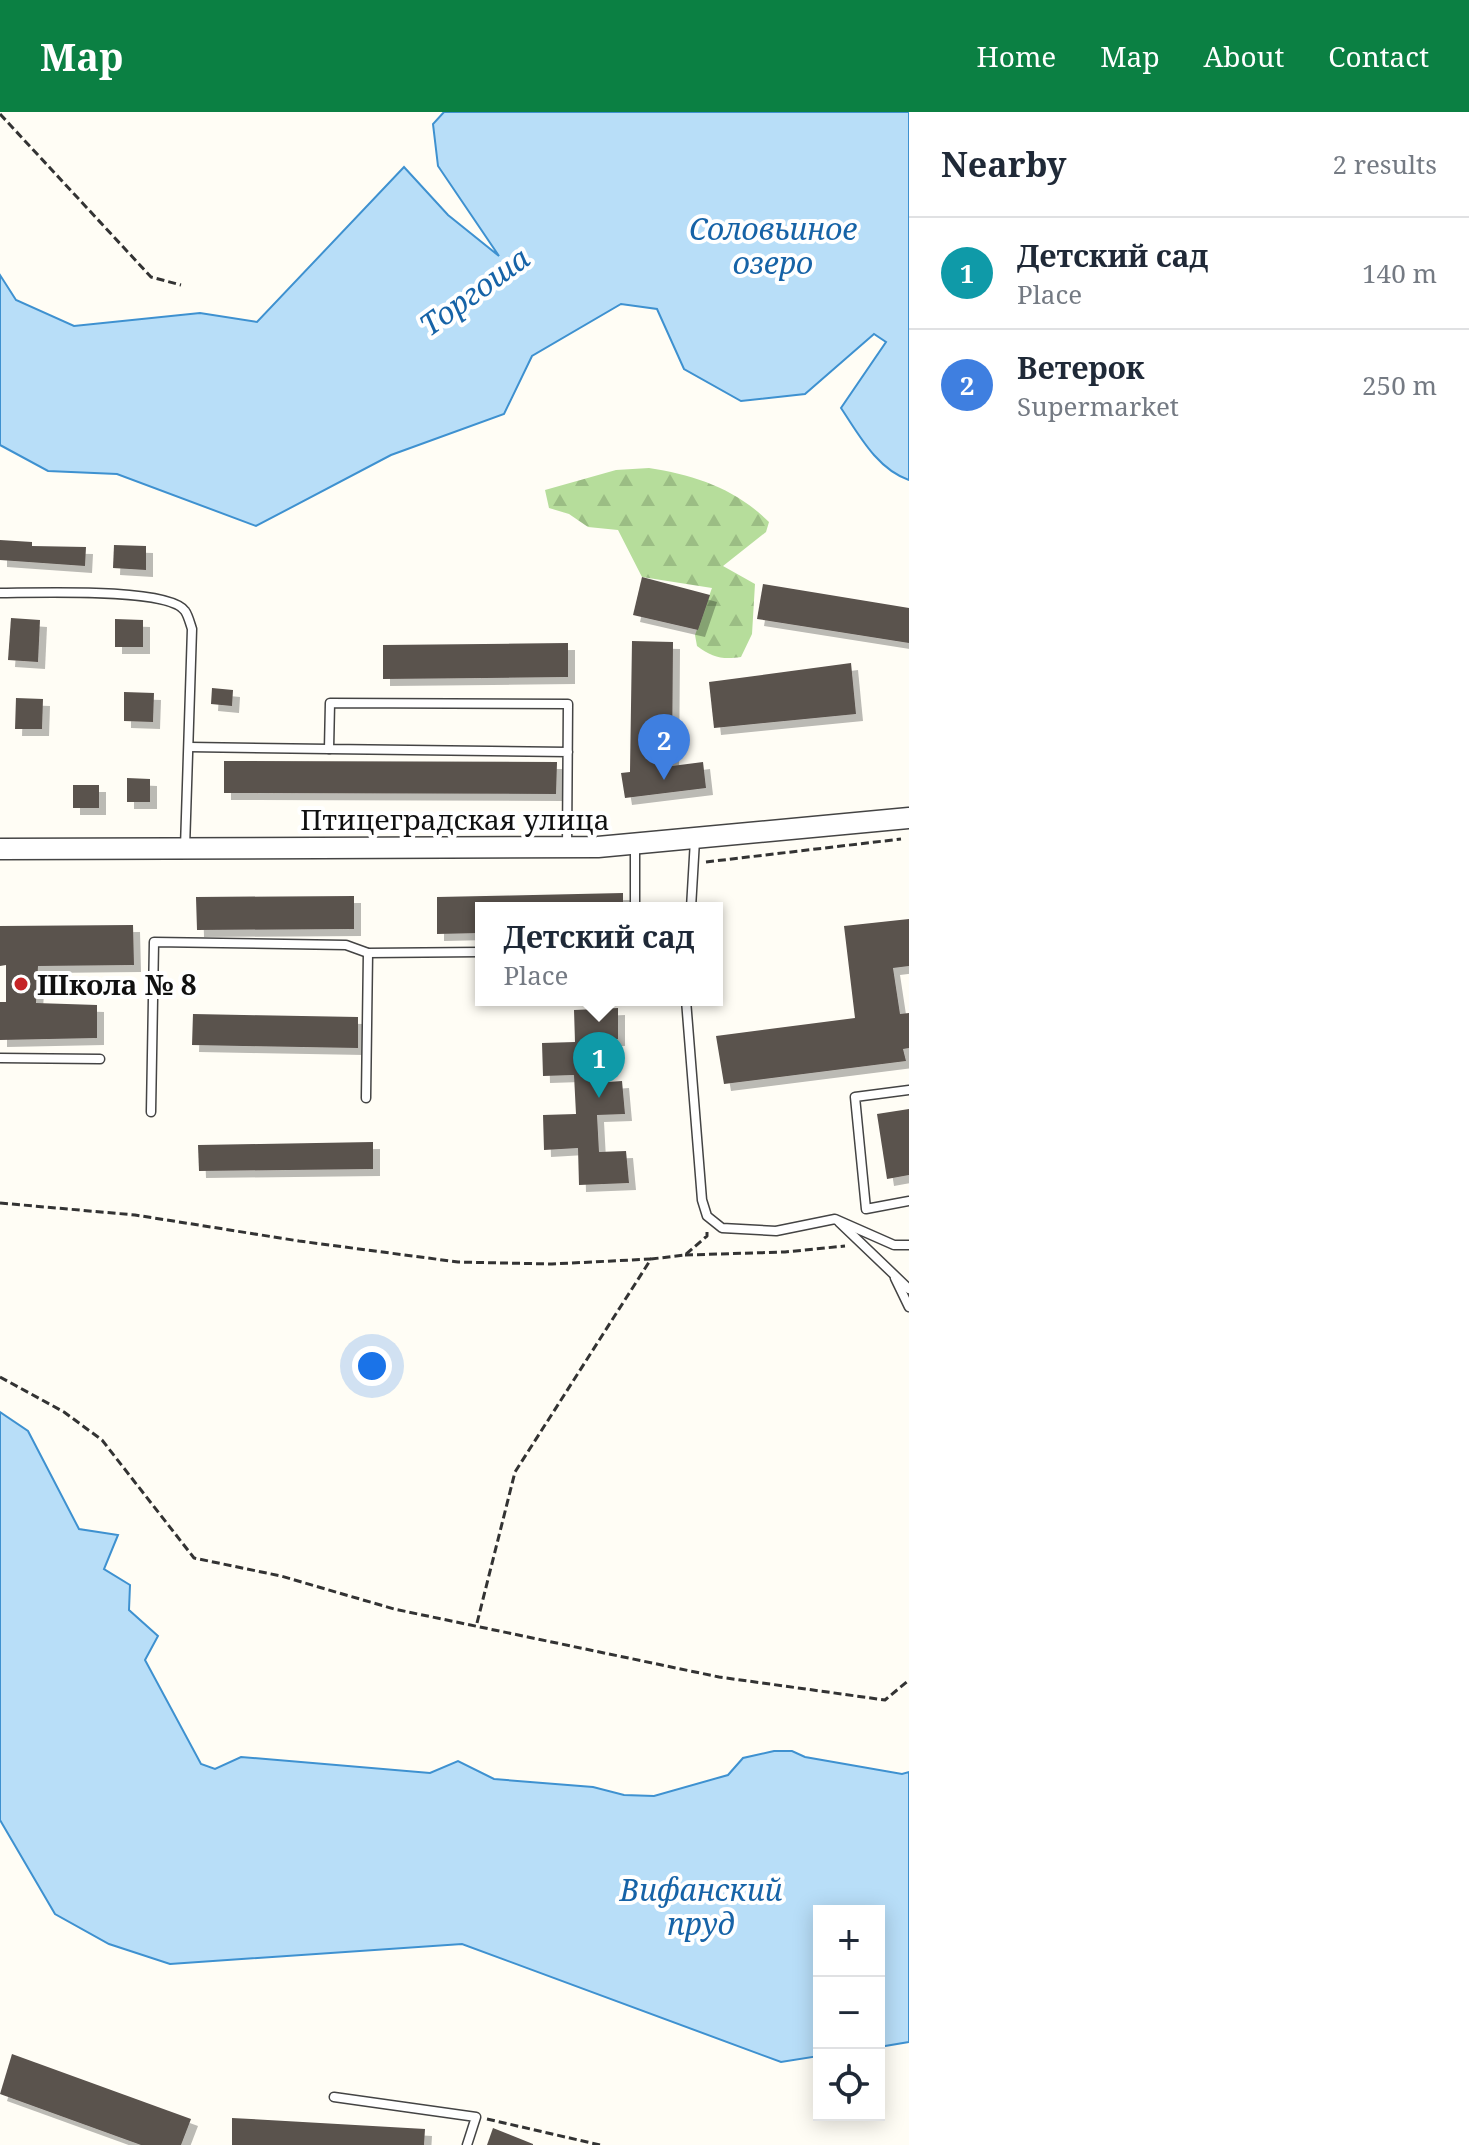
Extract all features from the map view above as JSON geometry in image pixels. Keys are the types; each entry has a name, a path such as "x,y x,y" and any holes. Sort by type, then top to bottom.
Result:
{"street":[{"name":"Птицеградская улица","path":"0,849 567,848 695,840 909,818"}],"lane":[{"path":"0,593 111,594 167,599 185,609 192,629 185,848"},
{"path":"329,749 330,703 568,704 567,848"},
{"path":"189,747 568,752"},
{"path":"691,902 695,840"},
{"path":"635,845 635,902"},
{"path":"151,1112 154,942 346,945 368,953 475,952"},
{"path":"366,1098 368,953"},
{"path":"686,1006 702,1200 707,1216 722,1228 776,1231 835,1219 894,1245 909,1245"},
{"path":"0,1058 100,1059"},
{"path":"909,1090 855,1097 866,1209 909,1201"},
{"path":"835,1219 909,1289"},
{"path":"892,1273 909,1307"},
{"path":"334,2097 476,2117 467,2145"}],"path":[{"path":"0,114 151,277 181,285"},
{"path":"694,864 909,838"},
{"path":"0,1203 135,1215 458,1262 552,1264 848,1246 865,1248"},
{"path":"685,1255 707,1236 707,1216"},
{"path":"476,1625 515,1472 651,1259"},
{"path":"0,1377 64,1412 102,1440 194,1558 281,1576 394,1609 719,1677 885,1700 909,1680"},
{"path":"476,2117 600,2145"}],"green space":[{"path":"649,468 714,485 743,501 769,522 766,532 723,566 755,584 752,634 741,657 718,657 697,646 695,635 712,588 642,577 618,530 588,527 569,514 549,508 545,490 616,470"}],"water":[{"name":"Соловьиное озеро","path":"444,112 909,112 909,480 878,460 841,408 886,342 874,334 805,394 741,401 684,369 657,309 621,304 532,356 504,414 391,455 256,526 117,474 48,471 0,445 0,275 16,300 74,326 200,313 257,322 404,167 448,215 499,256 438,166 433,124"},
{"name":"Вифанский пруд","path":"0,1412 28,1431 79,1529 118,1535 104,1569 130,1585 129,1610 158,1636 145,1660 201,1764 215,1769 241,1757 430,1773 458,1761 494,1779 593,1787 624,1795 654,1796 728,1775 743,1758 774,1751 792,1751 805,1757 902,1774 909,1772 909,2042 885,2046 885,1905 813,1905 813,2057 781,2062 462,1944 170,1964 109,1944 55,1914 0,1820"}],"building":[{"path":"0,540 32,542 32,546 86,547 85,566 0,560"},
{"path":"114,545 146,546 146,570 113,568"},
{"path":"642,577 710,595 698,630 633,615"},
{"path":"763,584 909,608 909,643 757,619"},
{"path":"11,618 40,620 38,662 8,660"},
{"path":"115,619 143,620 143,647 115,647"},
{"path":"632,641 673,642 672,766 703,762 706,788 625,798 621,773 630,772"},
{"path":"568,643 568,677 383,679 383,645"},
{"path":"851,663 856,714 714,728 709,682"},
{"path":"212,688 233,690 232,706 211,704"},
{"path":"124,692 154,693 153,722 124,721"},
{"path":"16,698 43,699 42,729 15,729"},
{"path":"224,761 557,762 556,794 224,793"},
{"path":"127,778 150,779 150,802 127,802"},
{"path":"73,785 99,785 99,808 73,808"},
{"path":"623,893 623,902 475,902 475,933 437,934 437,897"},
{"path":"354,896 354,929 197,930 196,897"},
{"path":"909,919 909,966 893,968 900,1014 909,1013 909,1048 903,1049 906,1061 724,1084 716,1036 855,1018 844,926"},
{"name":"Школа № 8","path":"133,925 134,965 38,966 36,1003 97,1005 97,1038 0,1040 0,1002 6,1002 6,965 0,966 0,926"},
{"path":"618,1008 618,1039 592,1040 594,1083 622,1081 625,1114 597,1115 599,1152 626,1151 629,1183 579,1185 578,1148 544,1150 543,1115 576,1114 574,1075 543,1076 542,1043 575,1042 574,1010"},
{"path":"193,1014 358,1017 358,1048 192,1045"},
{"path":"909,1109 909,1175 887,1179 877,1114"},
{"path":"373,1142 373,1169 199,1171 198,1145"},
{"path":"12,2054 191,2119 181,2145 141,2145 0,2094"},
{"path":"232,2118 425,2129 424,2145 232,2145"},
{"path":"493,2128 533,2144 533,2145 487,2145"}],"place":[{"name":"Ветерок","path":"664,780"},
{"name":"Школа № 8","path":"21,984"},
{"name":"Детский сад","path":"599,1098"}],"water label":[{"name":"Торгоша","path":"474,291"}]}
